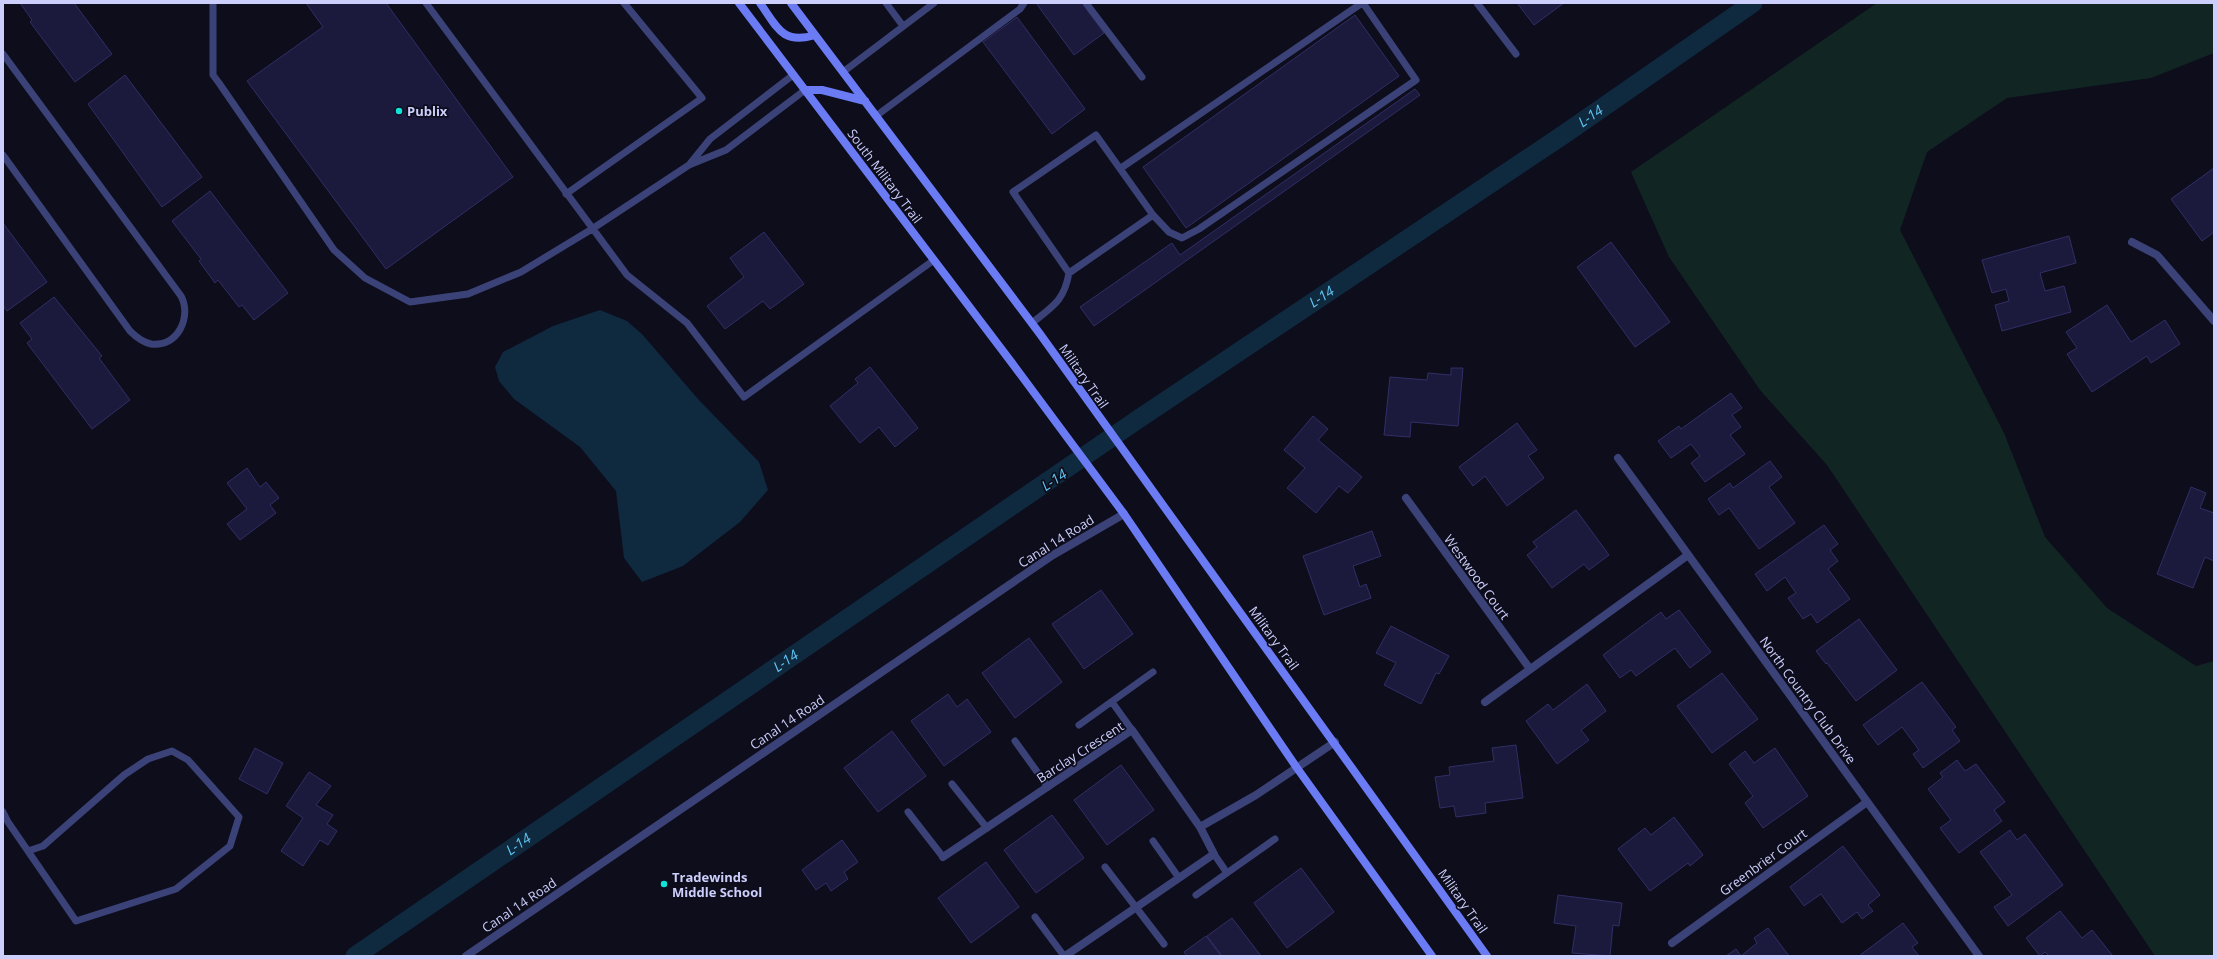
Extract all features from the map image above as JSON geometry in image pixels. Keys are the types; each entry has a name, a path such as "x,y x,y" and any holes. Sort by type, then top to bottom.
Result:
{"main road":[{"name":"South Military Trail","path":"739,3 1012,363 1124,514"},
{"path":"760,3 780,31 789,37 801,39 815,35"},
{"path":"791,3 1032,323"},
{"path":"805,90 822,90 865,101"},
{"name":"Military Trail","path":"1032,323 1487,956"},
{"path":"1124,514 1297,768 1432,956"}],"street":[{"path":"2132,242 2157,255 2211,312 2214,322"},
{"name":"North Country Club Drive","path":"1618,458 1979,956"},
{"name":"Westwood Court","path":"1406,498 1530,669"},
{"name":"Canal 14 Road","path":"466,956 1053,555 1124,514"},
{"path":"1485,702 1688,554"},
{"name":"Barclay Crescent","path":"943,857 1132,730 1200,827 1214,854"},
{"path":"1200,827 1297,768 1334,742"},
{"name":"Greenbrier Court","path":"1672,943 1867,802"},
{"path":"1064,956 1214,854"}],"lane":[{"path":"212,3 213,75 334,250 365,278 410,302 468,294 521,272 592,229 689,165 726,150 805,90"},
{"path":"426,3 627,275 687,323 744,397 934,260"},
{"path":"566,194 702,98 624,3"},
{"path":"886,3 903,26"},
{"path":"843,72 934,3"},
{"path":"876,116 1020,9 1024,3"},
{"path":"1086,3 1142,77"},
{"path":"1032,323 1056,303 1066,290 1069,273 1013,192 1096,135 1121,168 1153,215 1169,232 1182,238 1199,229 1416,80 1362,3 1121,168"},
{"path":"1477,3 1516,54"},
{"path":"3,54 181,296 185,303 186,316 182,326 175,336 164,342 152,344 140,341 130,332 3,155"},
{"path":"689,165 710,139 793,75"},
{"path":"1069,273 1153,215"},
{"path":"1079,726 1153,672"},
{"path":"1112,702 1132,730"},
{"path":"1015,741 1048,786"},
{"path":"3,812 8,822 76,921 176,889 230,846 239,817 188,760 172,751 148,758 130,771 43,846 28,851"},
{"path":"952,784 987,828"},
{"path":"908,812 943,857"},
{"path":"1196,895 1274,840"},
{"path":"1153,841 1179,878"},
{"path":"1214,854 1227,873"},
{"path":"1105,867 1164,944"},
{"path":"1035,917 1064,956"}],"green space":[{"path":"1877,3 2214,3 2214,53 2151,78 2007,98 1927,152 1900,230 2004,433 2045,537 2107,608 2196,666 2214,661 2214,956 2155,956 1827,465 1760,390 1669,257 1631,172"}],"water":[{"path":"600,310 627,321 642,334 698,399 759,462 768,490 740,522 683,566 642,582 624,558 616,491 580,447 514,399 499,381 495,367 503,352 553,326"}],"building":[{"path":"20,3 74,3 112,54 75,82 30,22 32,20"},
{"path":"306,3 386,3 513,177 386,269 247,81 323,27"},
{"path":"1036,3 1082,3 1104,33 1074,55"},
{"path":"1517,3 1564,3 1534,25"},
{"path":"1355,15 1399,76 1186,228 1143,167"},
{"path":"1017,17 1085,109 1052,134 983,42"},
{"path":"125,75 202,177 162,207 88,104"},
{"path":"1415,89 1420,95 1094,326 1080,307 1172,243 1180,255"},
{"path":"2214,168 2214,232 2202,241 2171,199"},
{"path":"210,191 288,293 254,320 242,305 239,307 218,280 215,283 199,261 201,259 172,221"},
{"path":"3,223 47,282 7,311 3,306"},
{"path":"764,232 804,284 770,309 763,301 725,329 707,306 744,277 730,258"},
{"path":"2069,236 2076,263 2040,273 2045,291 2064,286 2071,312 2002,331 1995,305 2009,301 2006,289 1992,293 1982,260"},
{"path":"1611,242 1670,322 1635,347 1577,267"},
{"path":"54,297 102,356 99,358 130,400 92,429 27,343 32,339 20,323"},
{"path":"2107,305 2131,342 2165,320 2180,344 2151,363 2147,356 2092,392 2067,354 2077,348 2066,332"},
{"path":"870,367 918,428 895,447 879,427 860,443 830,406 858,383 855,379"},
{"path":"1451,368 1463,368 1458,426 1411,422 1410,437 1384,435 1390,377 1427,380 1428,373 1451,375"},
{"path":"1731,393 1742,408 1732,415 1741,427 1730,435 1745,454 1705,482 1691,463 1700,456 1691,444 1671,458 1658,441 1679,426 1681,429"},
{"path":"1313,416 1328,429 1318,440 1362,477 1348,493 1339,486 1316,513 1287,488 1305,468 1284,450"},
{"path":"1517,423 1537,450 1528,456 1544,478 1507,506 1485,476 1473,486 1459,467"},
{"path":"1770,461 1782,477 1769,487 1795,523 1759,549 1729,508 1719,515 1708,499 1730,483 1733,488"},
{"path":"247,468 260,487 266,482 279,498 270,505 276,513 240,540 227,524 247,509 227,483"},
{"path":"2191,487 2206,493 2200,508 2214,513 2214,561 2205,557 2193,588 2157,574"},
{"path":"1576,510 1609,555 1589,570 1584,564 1552,588 1527,555 1537,547 1533,542"},
{"path":"1824,525 1838,544 1830,550 1838,561 1828,569 1850,599 1817,623 1811,614 1803,619 1788,598 1796,593 1785,577 1767,591 1755,574"},
{"path":"1372,531 1381,556 1353,566 1360,587 1366,584 1371,598 1324,615 1303,556"},
{"path":"1101,590 1133,634 1084,669 1052,624"},
{"path":"1679,610 1711,652 1690,668 1675,648 1636,676 1631,670 1620,678 1603,655 1661,612 1666,619"},
{"path":"1859,619 1897,670 1856,701 1816,651"},
{"path":"1391,626 1449,656 1439,674 1436,673 1421,704 1384,685 1396,663 1376,653"},
{"path":"1029,638 1062,682 1015,718 982,673"},
{"path":"1722,673 1758,719 1712,753 1677,706"},
{"path":"1922,682 1956,727 1952,730 1960,741 1923,768 1913,754 1919,750 1902,727 1878,745 1863,725"},
{"path":"1587,684 1606,711 1581,730 1589,740 1557,764 1526,721 1548,704 1553,710"},
{"path":"948,694 957,707 967,699 991,732 944,766 911,721"},
{"path":"892,731 926,776 878,812 844,768"},
{"path":"1516,745 1523,798 1485,803 1486,813 1456,817 1454,806 1440,808 1435,777 1450,775 1449,767 1494,761 1492,748"},
{"path":"255,748 283,763 267,794 239,779"},
{"path":"1775,748 1808,796 1763,828 1745,803 1753,796 1729,764 1745,751 1754,763"},
{"path":"1957,760 1965,771 1976,764 2005,802 1994,810 2002,821 1959,853 1940,828 1951,820 1928,789 1943,777 1940,773"},
{"path":"1121,765 1154,810 1107,845 1074,800"},
{"path":"309,772 331,786 316,805 333,815 327,824 337,831 328,845 320,840 303,866 281,851 303,818 286,806"},
{"path":"1052,815 1084,858 1036,893 1004,850"},
{"path":"1674,817 1703,855 1690,866 1688,863 1650,891 1618,849 1645,828 1651,835"},
{"path":"2010,830 2017,840 2025,834 2063,885 2008,926 1994,907 2012,895 1980,852"},
{"path":"842,840 858,862 844,872 848,879 831,891 826,883 816,890 802,870"},
{"path":"1843,846 1880,895 1868,905 1873,911 1862,919 1857,912 1842,923 1821,894 1804,906 1790,887"},
{"path":"986,862 1019,907 971,943 938,898"},
{"path":"1301,868 1334,912 1287,948 1254,903"},
{"path":"1558,895 1622,903 1619,926 1613,925 1610,956 1572,953 1576,926 1554,923"},
{"path":"2060,911 2082,938 2092,930 2113,956 2049,956 2045,952 2040,956 2026,938"},
{"path":"1232,918 1261,956 1222,956 1207,936"},
{"path":"1903,923 1918,943 1912,947 1919,956 1859,956"},
{"path":"1768,928 1789,956 1741,956 1757,943 1754,938"},
{"path":"1206,936 1221,956 1187,956 1184,952"},
{"path":"1736,949 1741,956 1726,956"}],"waterway":[{"name":"L-14","path":"355,956 1137,420 1566,133 1753,3"}],"place":[{"name":"Publix","path":"399,111"},
{"name":"Tradewinds Middle School","path":"664,884"}]}
